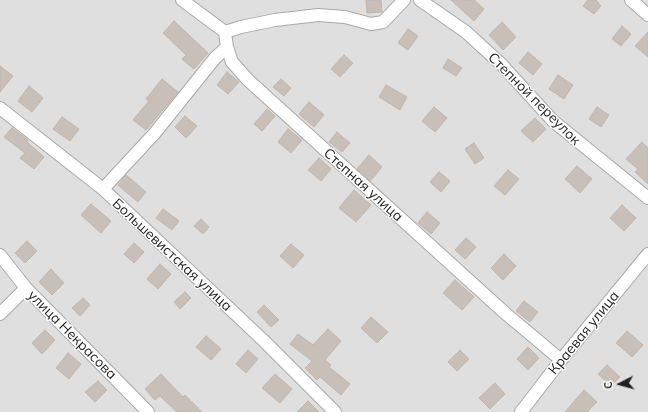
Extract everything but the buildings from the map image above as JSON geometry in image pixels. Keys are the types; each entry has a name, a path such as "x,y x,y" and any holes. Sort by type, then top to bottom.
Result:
{"street":[{"path":"182,0 225,32 241,26 318,15 345,17 371,24 383,22 404,0"},
{"name":"Степной переулок","path":"420,0 466,32 502,65 553,121 648,198"},
{"path":"631,0 648,15"},
{"name":"Степная улица","path":"225,32 227,47 232,62 248,80 505,313 561,360"},
{"path":"103,189 154,134 215,58 227,47"},
{"name":"Большевистская улица","path":"0,108 103,189 264,341 335,412"},
{"name":"Краевая улица","path":"521,412 561,360 648,254"},
{"name":"улица Некрасова","path":"0,255 26,288 148,412"},
{"path":"0,314 26,288"}],"shaded area":[{"path":"0,0 648,0 648,412 0,412"}]}
